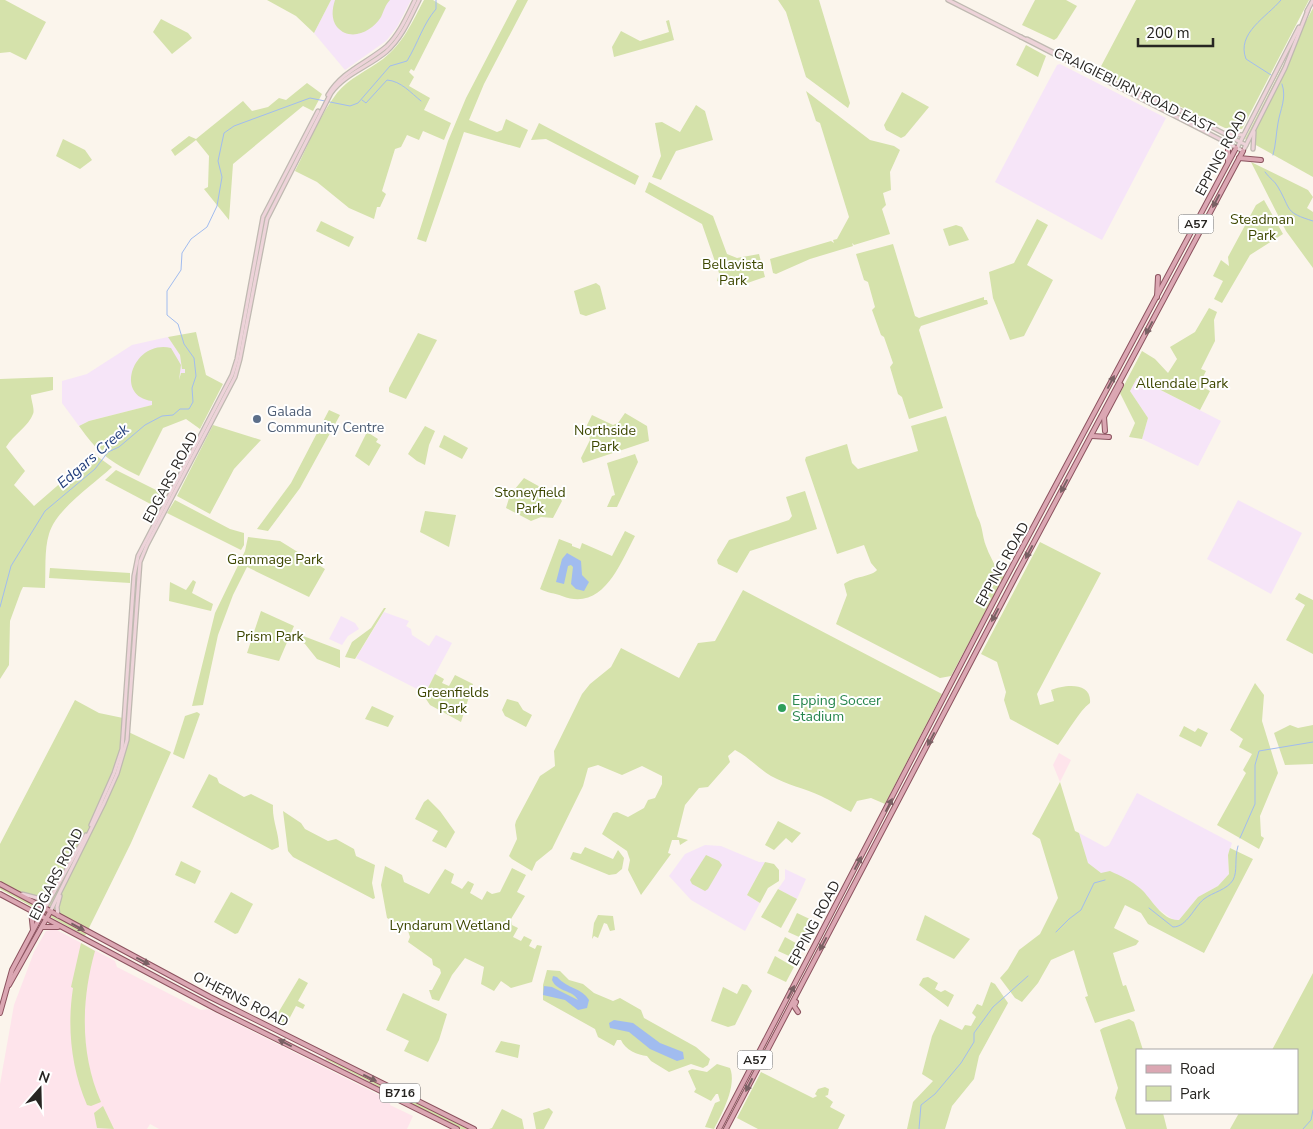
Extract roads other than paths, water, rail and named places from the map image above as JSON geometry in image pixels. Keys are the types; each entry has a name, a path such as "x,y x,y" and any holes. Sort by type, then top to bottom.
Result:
{"main road":[{"name":"EDGARS ROAD","path":"4,996 62,888 104,803 122,760 129,730 134,576 138,556 232,375 237,359 264,217 330,93 343,76 375,55 391,41 415,0"},
{"name":"EDGARS ROAD","path":"330,93 345,79 391,47 403,32 419,0"},
{"name":"CRAIGIEBURN ROAD EAST","path":"948,0 1243,152"},
{"name":"EPPING ROAD","path":"719,1129 998,593 1157,299 1313,0"},
{"name":"EPPING ROAD","path":"726,1129 1128,366 1243,152 1285,68 1308,10"},
{"name":"CRAIGIEBURN ROAD EAST","path":"1021,37 1126,89 1179,110 1246,145"},
{"path":"1276,70 1280,67 1285,68"},
{"path":"1253,149 1254,129"},
{"path":"1225,134 1243,135"},
{"path":"1228,144 1228,163"},
{"path":"1239,158 1260,160"},
{"path":"1157,299 1158,277"},
{"path":"1105,430 1104,417 1125,377 1128,366"},
{"path":"1091,436 1109,437"},
{"name":"EDGARS ROAD","path":"0,1013 12,970 44,908 89,829 118,763 124,735 129,684"},
{"name":"O'HERNS ROAD","path":"0,884 259,1022 474,1129"},
{"path":"58,916 57,908 62,888"},
{"path":"15,892 49,901"},
{"name":"O'HERNS ROAD","path":"0,894 222,1012 456,1129"},
{"path":"31,911 34,930"},
{"path":"42,928 60,927"},
{"path":"798,1012 794,1004 806,977"}],"water":[{"path":"567,553 581,561 582,575 589,582 584,591 576,589 571,584 573,567 571,565 568,566 564,584 556,582 562,559"},
{"path":"553,976 586,996 589,1000 587,1008 578,1010 565,1000 543,995 544,986 552,987 578,1000 573,994 557,987 552,980"},
{"path":"614,1020 633,1023 660,1043 683,1052 684,1059 677,1061 650,1049 629,1032 610,1028 609,1023"}],"waterway":[{"name":"Edgars Creek","path":"0,607 11,566 45,511 95,469 108,452 119,447 145,425 162,416 173,415 180,409 189,409 193,402 192,388 196,376 194,358 184,344 178,324 167,315 167,291 181,270 182,253 191,239 207,227 217,206 222,177 218,161 224,133 234,126 310,98 350,106 358,103 390,66 407,61 436,9 436,0"},
{"path":"1271,75 1246,59 1245,41 1254,26 1281,0"},
{"path":"362,100 366,103 387,80 401,85 421,101"},
{"path":"1273,155 1283,99 1282,84"},
{"path":"1265,172 1277,185 1290,210 1313,221"},
{"path":"1240,838 1255,804 1255,765 1259,751 1313,742"},
{"path":"1149,908 1173,927 1182,924 1200,902 1224,889 1233,880 1238,846"},
{"path":"1056,932 1081,910 1094,883 1105,880"},
{"path":"919,1129 921,1105 935,1094 961,1063 974,1042 974,1033 993,1007 1028,976"},
{"path":"1303,1129 1311,1120 1313,1110"}],"place":[{"name":"Galada Community Centre","path":"257,419"},
{"name":"Epping Soccer Stadium","path":"782,708"}],"park label":[{"name":"Steadman Park","path":"1262,227"},
{"name":"Bellavista Park","path":"733,272"},
{"name":"Allendale Park","path":"1182,383"},
{"name":"Northside Park","path":"605,438"},
{"name":"Stoneyfield Park","path":"530,500"},
{"name":"Gammage Park","path":"275,559"},
{"name":"Prism Park","path":"270,636"},
{"name":"Greenfields Park","path":"453,700"},
{"name":"Lyndarum Wetland","path":"450,925"}]}
